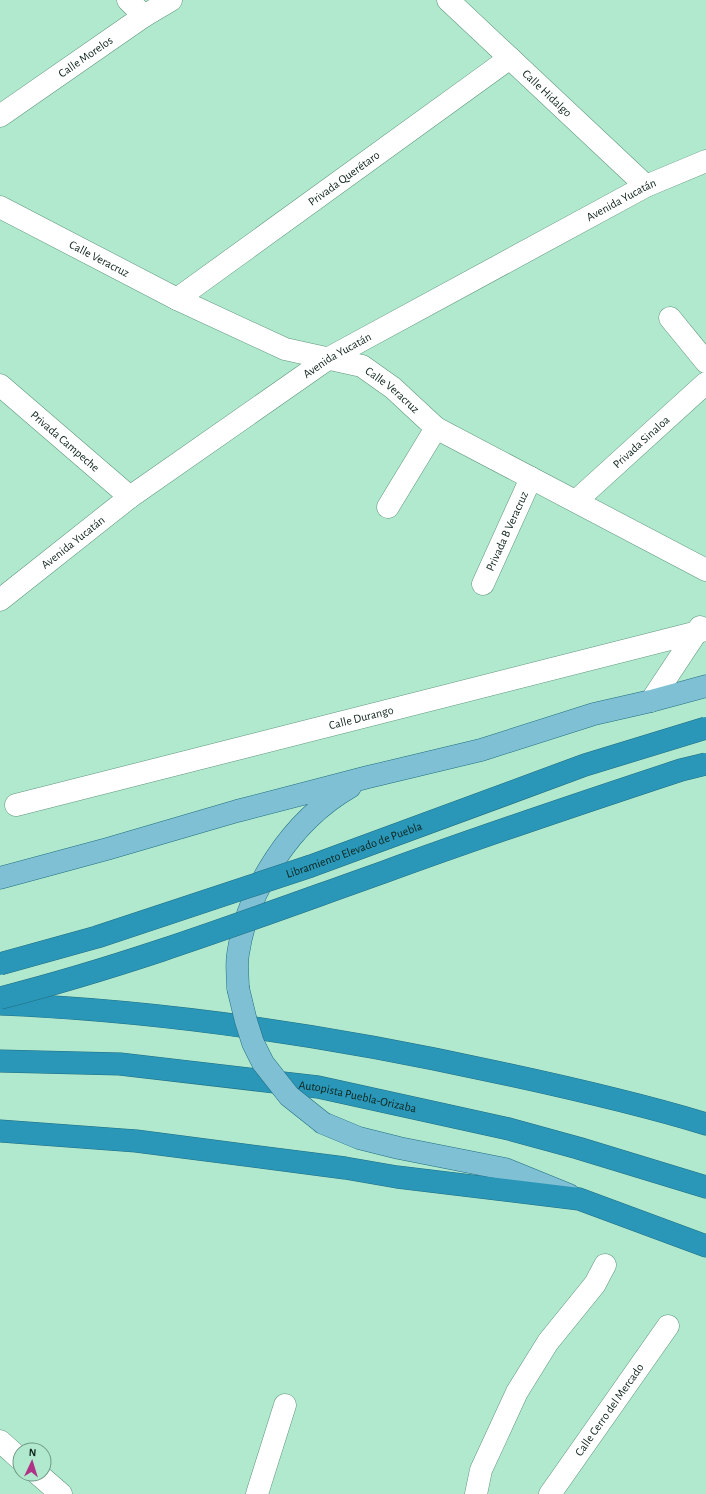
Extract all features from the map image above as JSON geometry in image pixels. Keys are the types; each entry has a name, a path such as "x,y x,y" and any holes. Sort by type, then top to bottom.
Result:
{"highway":[{"name":"Libramiento Elevado de Puebla","path":"0,964 97,937 311,866 585,765 706,728"},
{"path":"0,998 52,985 177,945 499,830 681,770 706,764"},
{"path":"0,1004 95,1010 231,1025 366,1046 434,1058 567,1087 706,1124"},
{"name":"Autopista Puebla-Orizaba","path":"0,1061 120,1064 318,1087 508,1129 578,1148 706,1187"},
{"path":"0,1131 136,1141 322,1164 397,1177 579,1199 706,1246"}],"main road":[{"path":"0,878 107,849 237,811 368,777 481,750 594,714 651,701 706,686"},
{"path":"368,777 341,793 307,820 275,858 256,893 242,930 237,956 238,988 253,1043 263,1063 290,1096 323,1123 359,1138 399,1148 505,1169 579,1199"}],"street":[{"path":"128,0 144,16"},
{"name":"Calle Morelos","path":"0,116 144,16 171,0"},
{"name":"Calle Hidalgo","path":"448,0 646,186"},
{"name":"Privada Querétaro","path":"177,299 510,58"},
{"name":"Avenida Yucatán","path":"1,598 130,497 329,358 646,186 706,161"},
{"name":"Calle Veracruz","path":"0,207 177,299 285,349 362,366 392,388 436,428 706,570"},
{"path":"670,318 706,362"},
{"name":"Privada Sinaloa","path":"576,501 706,383"},
{"name":"Privada Campeche","path":"0,385 130,497"},
{"path":"388,507 436,428"},
{"name":"Privada B Veracruz","path":"483,584 531,478"},
{"path":"651,701 703,627"},
{"name":"Calle Durango","path":"16,805 703,627"},
{"path":"476,1494 481,1470 517,1392 548,1342 595,1284 605,1265"},
{"name":"Calle Cerro del Mercado","path":"550,1494 668,1326"},
{"path":"257,1494 285,1405"},
{"path":"0,1441 12,1452"},
{"path":"47,1482 60,1494"}]}
